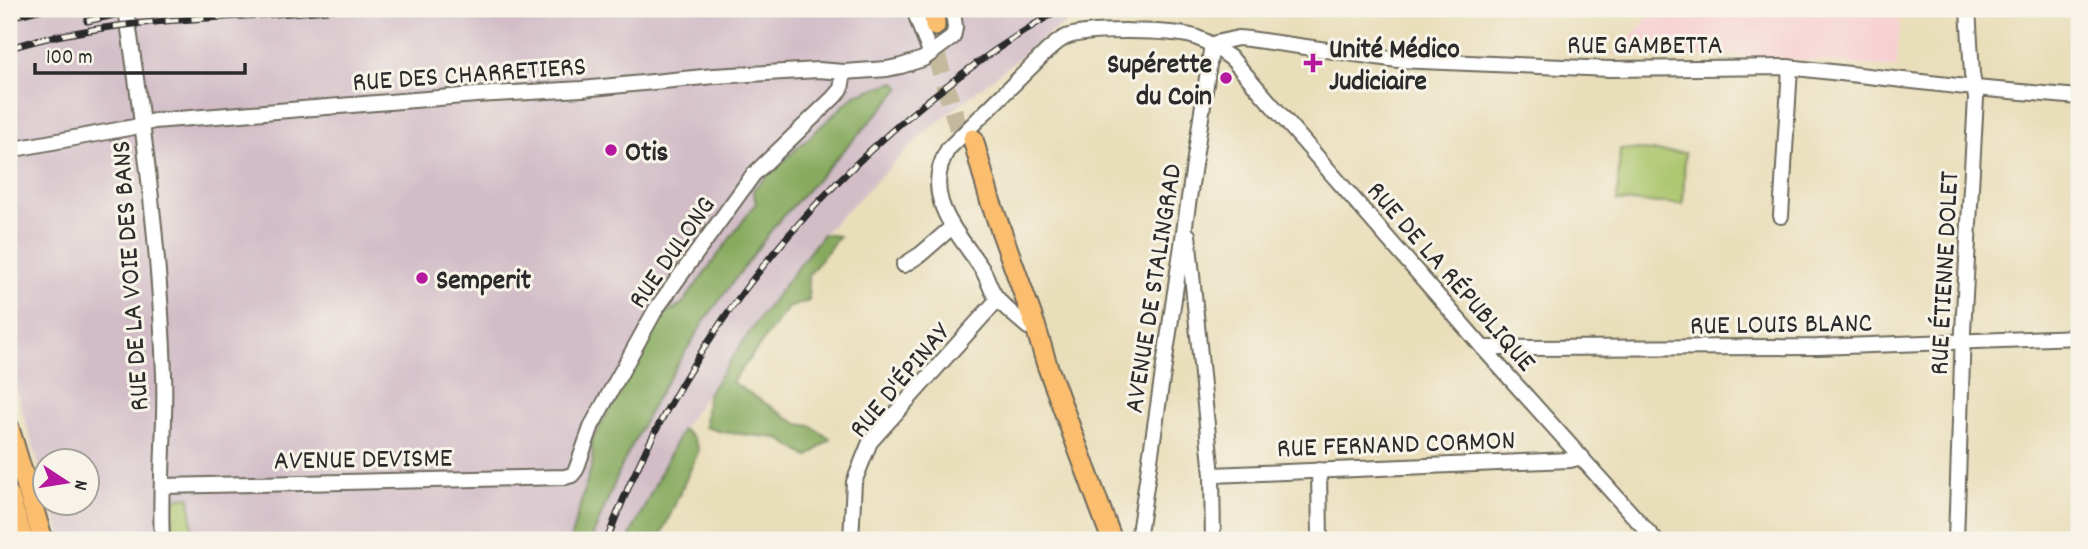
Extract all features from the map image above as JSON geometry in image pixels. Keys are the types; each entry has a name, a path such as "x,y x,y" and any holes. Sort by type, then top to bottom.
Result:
{"main road":[{"path":"1046,365 1035,325 968,143 1028,327 1046,365 1112,540"},
{"path":"9,428 43,540"},
{"path":"9,495 23,540"}],"street":[{"name":"RUE DE LA VOIE DES BANS","path":"126,9 142,124 160,300 164,377 162,540"},
{"path":"914,9 935,16"},
{"name":"RUE ÉTIENNE DOLET","path":"1956,540 1975,88 1968,9"},
{"name":"RUE DES CHARRETIERS","path":"9,150 154,121 723,76 818,70 844,72 901,66 923,59 953,37 955,28 935,16"},
{"path":"931,52 919,28 935,16"},
{"path":"1028,327 998,299 984,271 944,212 939,195 938,173 948,149 1047,51 1065,37 1145,31 1179,33 1212,44"},
{"name":"RUE GAMBETTA","path":"1212,44 1238,38 1398,60 1533,67 1790,68 2079,97"},
{"name":"AVENUE DE STALINGRAD","path":"1138,540 1212,44"},
{"name":"RUE DE LA RÉPUBLIQUE","path":"1212,44 1232,59 1483,348 1655,540"},
{"path":"1782,216 1790,68"},
{"name":"RUE DULONG","path":"565,477 576,470 592,425 656,309 753,175 841,89 844,72"},
{"path":"1186,215 1212,475 1213,540"},
{"path":"904,265 921,254 952,226"},
{"name":"RUE D'ÉPINAY","path":"851,540 855,482 870,442 998,299"},
{"name":"RUE LOUIS BLANC","path":"1483,348 1818,347 2079,337"},
{"name":"RUE FERNAND CORMON","path":"1212,475 1570,460 1582,457"},
{"path":"1319,470 1321,540"},
{"name":"AVENUE DEVISME","path":"163,486 565,477"}],"shaded area":[{"path":"9,9 1090,9 1051,32 924,133 823,234 760,317 682,429 628,540 62,540 55,518 102,518 102,448 34,448 9,367"},
{"path":"1658,9 1886,9 1900,19 1896,68 1728,55 1612,54"}],"green space":[{"path":"895,82 901,88 776,224 705,320 656,399 622,465 591,540 570,540 593,461 591,442 662,316 682,304 756,203 753,189 855,95"},
{"path":"1620,149 1685,153 1683,204 1617,201"},
{"path":"823,234 839,236 808,276 809,301 788,308 732,382 798,424 811,426 830,439 808,457 778,438 722,432 705,427 707,395 760,317"},
{"path":"682,429 693,438 699,450 659,540 628,540"},
{"path":"190,497 193,540 173,540 172,505 179,498"}],"tunnel":[{"path":"935,26 937,58 964,147"}],"railway":[{"path":"9,17 43,9"},
{"path":"87,21 142,9"},
{"path":"155,14 181,9"},
{"path":"37,40 140,23 334,9"},
{"path":"607,540 642,458 684,380 733,305 788,236 849,171 915,112 985,57 1060,9"},
{"path":"9,48 46,38"}],"place":[{"name":"Unité Médico Judiciaire","path":"1313,63"},
{"name":"Supérette du Coin","path":"1226,78"},
{"name":"Otis","path":"611,150"},
{"name":"Semperit","path":"422,278"}]}
